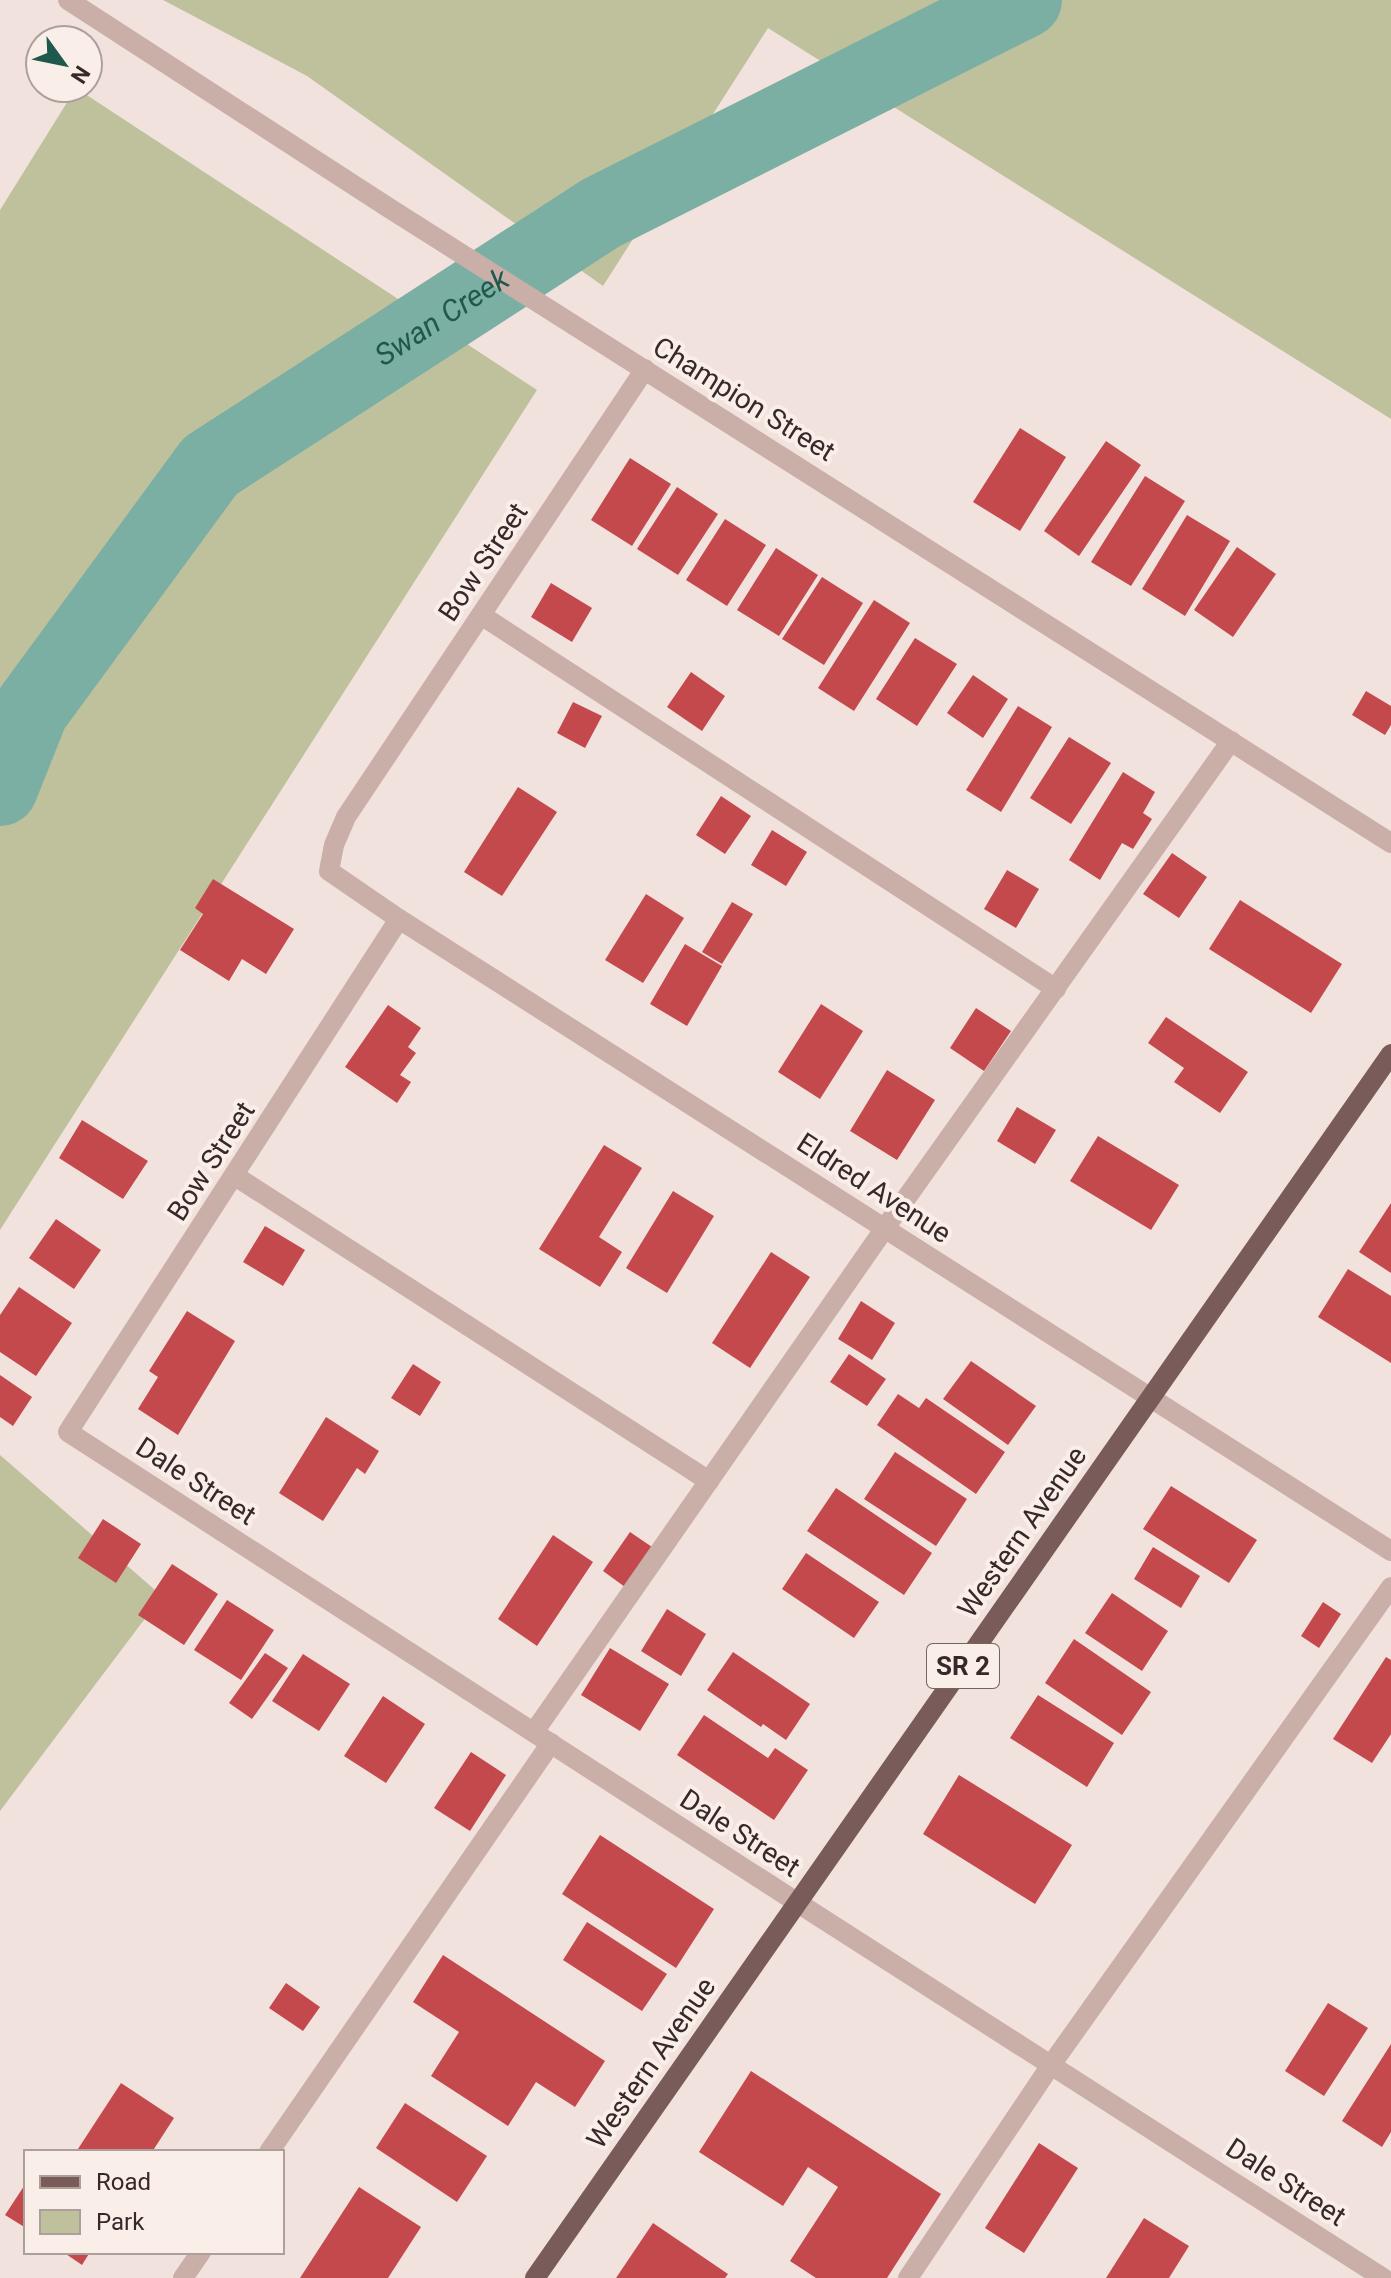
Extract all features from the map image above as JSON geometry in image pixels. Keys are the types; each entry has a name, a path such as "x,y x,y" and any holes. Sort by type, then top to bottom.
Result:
{"main road":[{"name":"Western Avenue","path":"535,2278 1391,1054"}],"street":[{"name":"Champion Street","path":"68,0 389,208 1391,843"},
{"name":"Bow Street","path":"329,871 334,845 346,817 645,369"},
{"path":"481,615 1056,989"},
{"path":"270,2150 709,1481 1231,741"},
{"name":"Eldred Avenue","path":"329,871 399,919 1391,1551"},
{"name":"Bow Street","path":"68,1432 399,919"},
{"path":"235,1176 709,1481"},
{"name":"Dale Street","path":"68,1432 1383,2278"},
{"path":"908,2278 1051,2065 1391,1587"},
{"path":"183,2278 200,2254"}],"green space":[{"path":"163,0 1391,0 1391,419 768,28 603,286 307,76"},
{"path":"66,104 100,104 537,390 0,1230 0,210"},
{"path":"0,1455 162,1596 0,1811"}],"building":[{"path":"1020,428 1066,457 1020,531 973,502"},
{"path":"1106,441 1141,465 1079,556 1044,531"},
{"path":"630,458 671,484 632,546 591,520"},
{"path":"1145,476 1185,501 1131,586 1091,562"},
{"path":"677,487 718,514 678,575 637,549"},
{"path":"1187,515 1230,541 1185,616 1142,589"},
{"path":"725,519 766,545 727,606 686,580"},
{"path":"1237,547 1276,574 1233,637 1194,610"},
{"path":"776,548 818,575 779,636 737,610"},
{"path":"822,577 863,603 824,665 782,639"},
{"path":"551,583 592,608 572,642 531,617"},
{"path":"874,600 910,623 854,711 818,688"},
{"path":"915,638 957,664 917,726 876,699"},
{"path":"691,672 725,696 702,731 667,707"},
{"path":"973,675 1008,699 983,738 947,713"},
{"path":"1366,691 1391,706 1391,725 1385,735 1352,715"},
{"path":"573,702 602,716 585,748 557,733"},
{"path":"1018,706 1052,727 1001,812 966,790"},
{"path":"1069,737 1111,763 1071,824 1030,798"},
{"path":"1123,772 1155,792 1143,813 1152,819 1133,849 1122,843 1100,880 1069,860"},
{"path":"518,787 557,812 502,896 464,872"},
{"path":"721,796 751,816 725,854 696,835"},
{"path":"772,830 807,852 786,886 751,865"},
{"path":"1172,853 1207,877 1179,918 1143,894"},
{"path":"1007,870 1039,889 1016,928 984,909"},
{"path":"213,879 294,929 266,974 242,959 229,981 180,950 203,914 195,908"},
{"path":"646,894 684,918 643,983 605,960"},
{"path":"1240,900 1342,964 1311,1013 1209,949"},
{"path":"732,902 753,914 722,964 702,952"},
{"path":"685,944 722,966 687,1026 650,1004"},
{"path":"821,1004 863,1031 820,1099 778,1072"},
{"path":"388,1005 421,1028 408,1047 416,1053 400,1075 411,1082 397,1103 345,1067"},
{"path":"976,1008 1011,1031 984,1071 950,1048"},
{"path":"1166,1017 1248,1072 1220,1113 1174,1082 1184,1068 1148,1043"},
{"path":"887,1070 935,1100 897,1160 850,1131"},
{"path":"1017,1107 1056,1130 1035,1164 997,1141"},
{"path":"82,1120 148,1161 123,1199 59,1158"},
{"path":"1098,1136 1179,1185 1151,1230 1070,1181"},
{"path":"604,1145 642,1168 599,1237 622,1252 600,1287 539,1249"},
{"path":"673,1191 714,1216 667,1293 626,1268"},
{"path":"1391,1203 1391,1273 1359,1252"},
{"path":"56,1219 101,1250 74,1289 29,1258"},
{"path":"265,1226 305,1250 283,1286 243,1262"},
{"path":"771,1252 810,1277 750,1368 712,1343"},
{"path":"1348,1269 1391,1296 1391,1363 1318,1317"},
{"path":"19,1287 72,1323 36,1376 0,1352 0,1315"},
{"path":"861,1301 895,1323 872,1360 838,1339"},
{"path":"187,1311 235,1341 178,1435 138,1409 158,1377 149,1371"},
{"path":"849,1354 886,1379 867,1406 830,1382"},
{"path":"971,1361 1036,1406 1008,1445 943,1399"},
{"path":"413,1364 441,1382 420,1416 391,1398"},
{"path":"0,1375 32,1397 13,1426 0,1417"},
{"path":"898,1394 919,1408 926,1398 1005,1452 976,1494 877,1425"},
{"path":"326,1417 379,1451 365,1474 357,1468 323,1521 279,1493"},
{"path":"895,1452 967,1499 936,1546 864,1499"},
{"path":"1171,1486 1257,1540 1229,1583 1143,1529"},
{"path":"836,1488 932,1553 904,1595 807,1531"},
{"path":"103,1519 141,1544 116,1583 78,1558"},
{"path":"630,1532 652,1547 625,1587 603,1571"},
{"path":"553,1535 593,1562 537,1646 498,1619"},
{"path":"1153,1547 1200,1576 1181,1608 1134,1579"},
{"path":"806,1553 879,1602 854,1638 782,1589"},
{"path":"172,1564 218,1594 184,1645 138,1615"},
{"path":"1112,1593 1168,1631 1142,1671 1085,1633"},
{"path":"227,1600 274,1630 241,1680 194,1650"},
{"path":"1323,1602 1341,1614 1319,1648 1301,1636"},
{"path":"667,1609 706,1634 681,1676 641,1651"},
{"path":"1074,1639 1151,1692 1122,1735 1045,1683"},
{"path":"610,1648 669,1684 640,1731 581,1695"},
{"path":"733,1652 810,1704 786,1740 707,1690"},
{"path":"265,1653 288,1668 252,1719 229,1703"},
{"path":"303,1654 350,1684 319,1731 272,1701"},
{"path":"1386,1657 1391,1660 1391,1734 1372,1763 1333,1739"},
{"path":"1038,1695 1114,1743 1087,1787 1010,1738"},
{"path":"383,1696 425,1724 386,1783 344,1756"},
{"path":"704,1715 768,1758 775,1748 808,1770 774,1820 677,1755"},
{"path":"471,1752 506,1775 470,1831 434,1808"},
{"path":"959,1775 1072,1845 1035,1904 923,1834"},
{"path":"600,1835 714,1909 676,1968 562,1894"},
{"path":"587,1922 667,1974 642,2011 563,1960"},
{"path":"443,1955 605,2061 575,2107 536,2082 508,2126 431,2076 459,2032 413,2002"},
{"path":"286,1983 320,2007 303,2031 269,2008"},
{"path":"1328,2003 1368,2028 1324,2096 1285,2071"},
{"path":"1391,2044 1391,2132 1382,2147 1342,2121"},
{"path":"751,2071 941,2194 887,2278 816,2278 790,2261 838,2187 808,2167 783,2206 699,2152"},
{"path":"121,2083 174,2118 153,2150 77,2150"},
{"path":"405,2103 487,2156 457,2202 376,2148"},
{"path":"1039,2143 1078,2168 1024,2253 985,2228"},
{"path":"24,2186 24,2227 5,2215"},
{"path":"359,2187 421,2227 388,2278 300,2278"},
{"path":"1144,2218 1189,2246 1169,2278 1106,2278"},
{"path":"653,2223 728,2274 725,2278 616,2278"},
{"path":"66,2254 89,2254 82,2265"}],"waterway":[{"name":"Swan Creek","path":"0,788 31,710 210,466 601,213 1024,0"}]}
